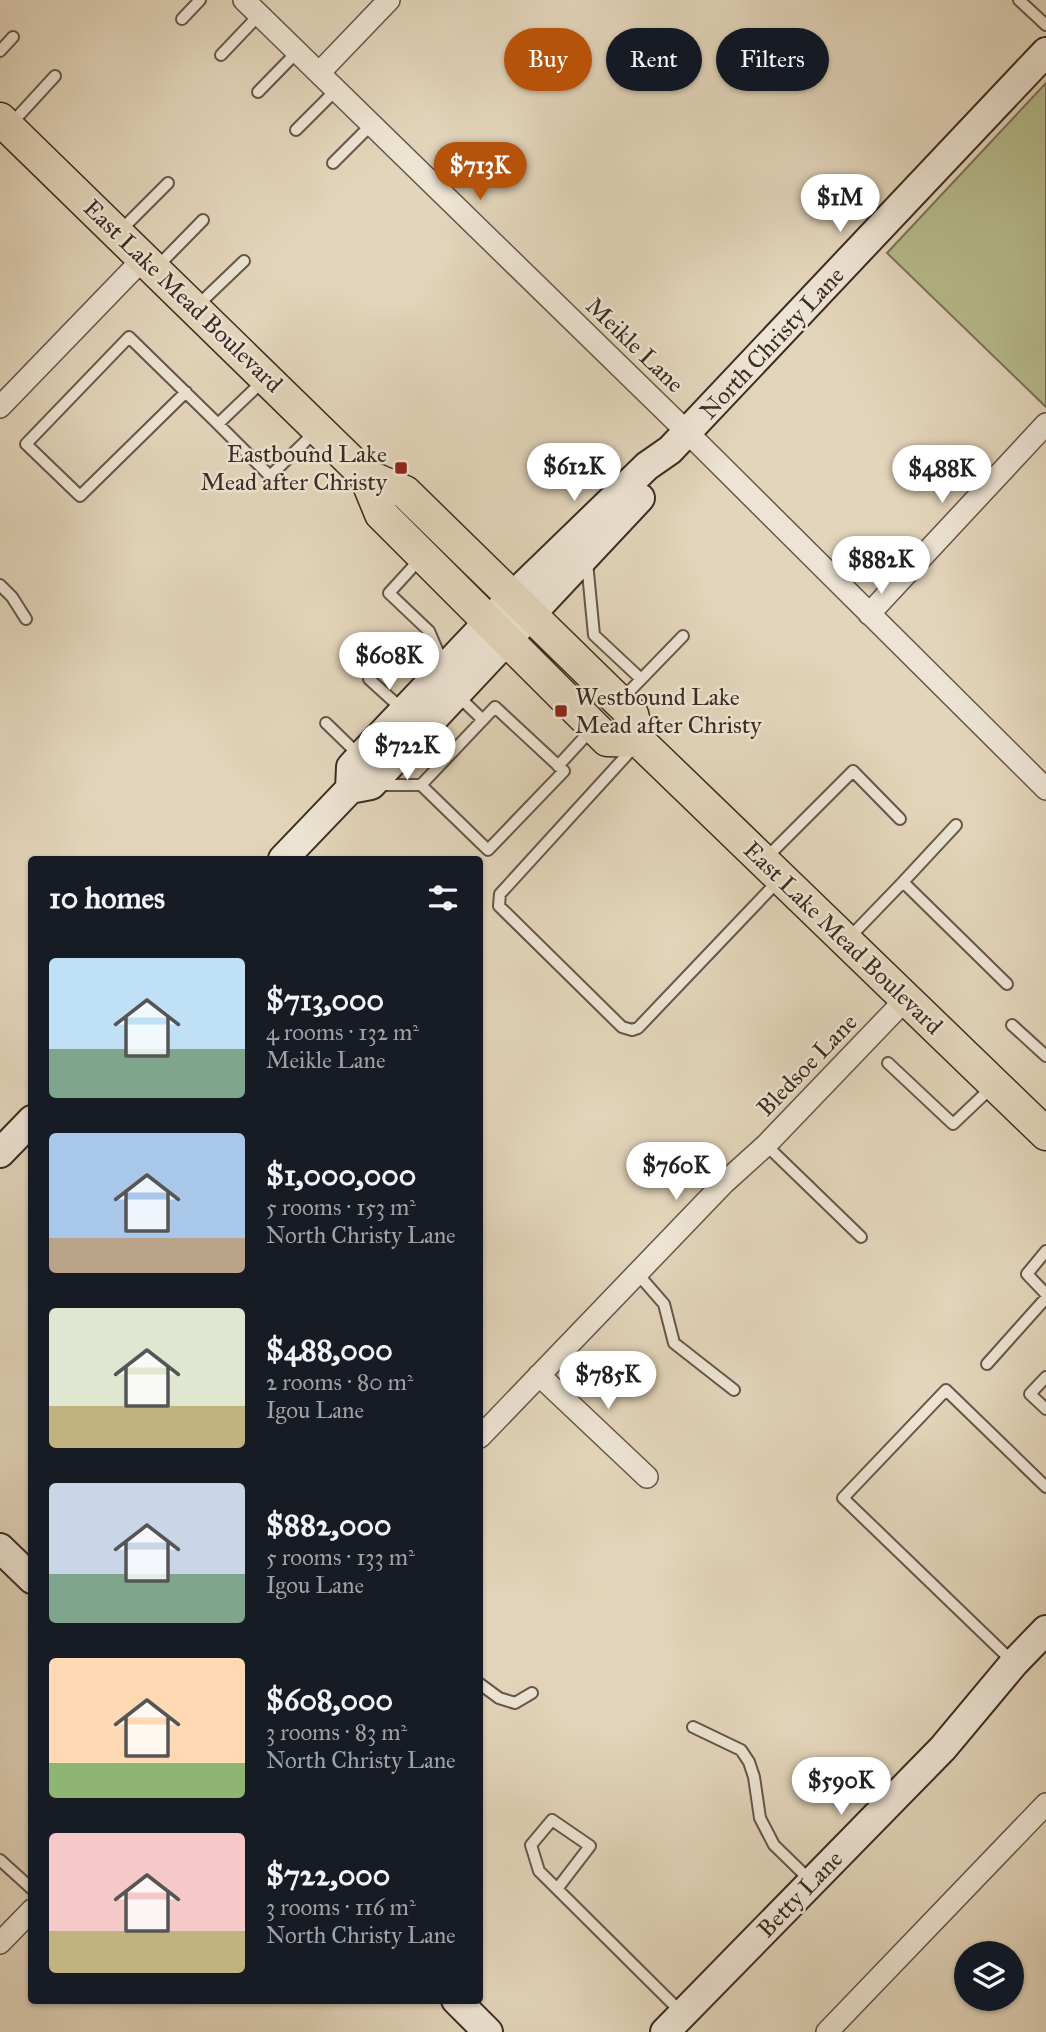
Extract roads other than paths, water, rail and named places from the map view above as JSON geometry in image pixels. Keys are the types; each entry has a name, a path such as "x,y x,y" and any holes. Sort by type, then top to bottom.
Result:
{"main road":[{"name":"East Lake Mead Boulevard","path":"4,123 365,475 405,492 521,607 584,647 619,702 632,714 639,741 1046,1134"},
{"name":"East Lake Mead Boulevard","path":"365,475 381,514 607,740 639,741"}],"street":[{"path":"319,74 389,0"},
{"name":"Meikle Lane","path":"252,8 371,125 679,441 869,614 1046,789"},
{"name":"North Christy Lane","path":"286,856 456,695 498,631 647,466 679,441 1046,51"},
{"path":"0,407 149,263"},
{"path":"869,614 1046,424"},
{"name":"North Christy Lane","path":"521,607 586,556 658,478 679,441"},
{"name":"North Christy Lane","path":"360,787 351,767 444,668 498,631"},
{"name":"Bledsoe Lane","path":"483,1434 724,1183 766,1145 906,999"},
{"path":"0,1153 28,1125"},
{"path":"539,1375 647,1477"},
{"path":"0,1548 28,1575"},
{"name":"Betty Lane","path":"674,2023 943,1748 1014,1663 1046,1630"},
{"path":"827,2032 1046,1804"},
{"path":"0,1943 28,1914"},
{"path":"460,2004 488,2032"}],"lane":[{"path":"182,19 200,0"},
{"path":"1019,0 1046,25"},
{"path":"221,55 252,8"},
{"path":"0,51 13,37"},
{"path":"258,92 297,52"},
{"path":"4,123 55,76"},
{"path":"296,130 336,90"},
{"path":"333,163 371,125"},
{"path":"118,233 168,183"},
{"path":"149,263 203,220"},
{"path":"194,308 244,261"},
{"path":"186,391 80,496 26,444 130,337 186,391 270,476 318,429"},
{"path":"218,424 266,377"},
{"path":"423,556 388,593 429,631 444,668"},
{"path":"586,556 584,647 641,679"},
{"path":"0,585 12,597 26,619"},
{"path":"619,702 683,636"},
{"path":"369,679 404,711"},
{"path":"456,695 483,720"},
{"path":"360,787 421,785 495,707 564,771 488,850 421,785"},
{"path":"327,723 361,757"},
{"path":"558,766 594,727"},
{"path":"639,741 500,894 498,900 499,906 622,1027 632,1030 638,1028 853,771 901,819"},
{"path":"846,941 957,825"},
{"path":"903,882 1007,984"},
{"path":"1012,1025 1046,1056"},
{"path":"888,1063 953,1124 995,1084"},
{"path":"766,1145 861,1237"},
{"path":"987,1364 1046,1296 1027,1274 1046,1251"},
{"path":"637,1273 664,1304 674,1343 734,1390"},
{"path":"1046,1377 1030,1394 1046,1409"},
{"path":"1014,1663 843,1498 946,1390 1046,1487"},
{"path":"483,1686 499,1698 515,1703 533,1693"},
{"path":"693,1727 741,1750 754,1777 760,1818 774,1845 812,1882"},
{"path":"557,1889 590,1846 552,1820 531,1845 539,1871 674,2023"},
{"path":"0,1860 28,1885"}],"place":[{"name":"Eastbound Lake Mead after Christy","path":"401,468"},
{"name":"Westbound Lake Mead after Christy","path":"561,711"}]}
